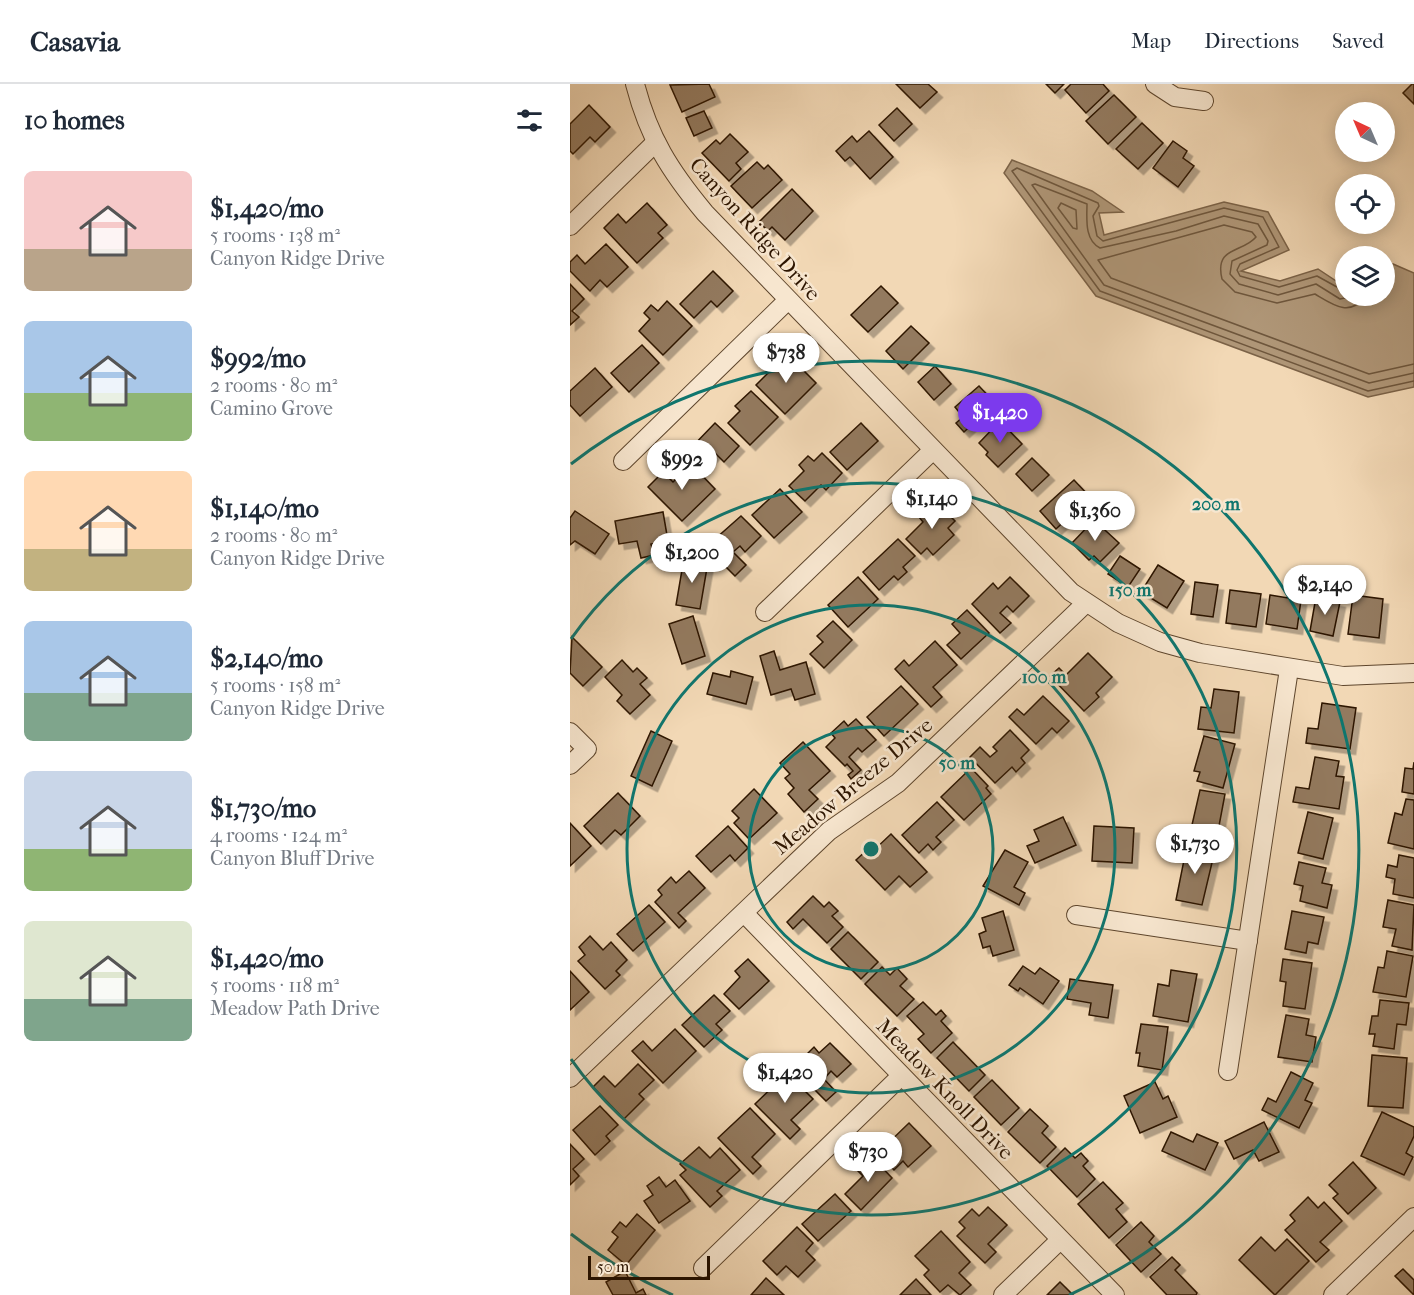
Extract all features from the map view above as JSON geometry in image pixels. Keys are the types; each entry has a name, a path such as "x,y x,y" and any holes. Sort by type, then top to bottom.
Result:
{"street":[{"name":"Canyon Ridge Drive","path":"635,84 642,110 663,159 677,180 705,213 1050,573 1086,603 1118,623 1160,642 1200,653 1288,669 1343,676 1414,673"},
{"path":"1155,84 1174,98 1204,101"},
{"path":"570,226 656,142"},
{"path":"623,461 788,300"},
{"path":"765,612 932,450"},
{"name":"Meadow Breeze Drive","path":"570,1078 829,831 913,769 1086,603"},
{"path":"1228,1071 1288,669"},
{"path":"570,732 587,749 570,765"},
{"name":"Meadow Knoll Drive","path":"744,913 1114,1295"},
{"path":"1076,915 1248,941"},
{"path":"703,1268 901,1076"},
{"path":"1332,1295 1414,1217"},
{"path":"1003,1295 1060,1240"}],"water":[{"path":"1012,160 1092,191 1123,212 1099,213 1104,235 1224,202 1268,212 1289,250 1241,271 1280,281 1318,269 1335,280 1335,306 1395,306 1395,265 1414,273 1414,387 1368,397 1096,296 1004,173"}],"building":[{"path":"709,84 715,97 682,112 670,85"},
{"path":"896,84 928,84 937,92 920,108"},
{"path":"1046,84 1064,84 1055,93"},
{"path":"1071,84 1103,84 1109,91 1086,113 1065,90"},
{"path":"1414,84 1414,104 1403,93"},
{"path":"1114,95 1136,117 1108,144 1086,121"},
{"path":"589,105 610,127 595,142 590,137 573,154 570,151 570,124"},
{"path":"897,108 912,124 894,141 879,125"},
{"path":"704,111 712,128 694,136 686,118"},
{"path":"1142,123 1163,143 1138,169 1116,149"},
{"path":"869,131 893,157 870,179 850,157 845,161 836,151 852,136 857,142"},
{"path":"730,134 748,152 736,163 741,169 729,181 702,153 716,140 720,144"},
{"path":"1173,141 1187,151 1183,158 1194,166 1178,187 1153,168"},
{"path":"757,162 764,169 768,165 782,180 752,208 731,186"},
{"path":"792,189 813,211 785,240 772,227 768,231 759,222"},
{"path":"647,203 667,225 658,233 663,238 637,263 604,228 618,214 626,223"},
{"path":"606,244 628,267 607,287 600,280 590,291 570,271 570,262 577,255 585,264"},
{"path":"713,271 733,291 717,307 711,301 694,318 680,304"},
{"path":"570,284 584,299 572,311 579,317 570,325"},
{"path":"881,286 898,303 868,332 851,315"},
{"path":"667,301 692,326 663,355 639,331 650,319 644,313 651,305 658,311"},
{"path":"911,326 929,343 903,369 886,351"},
{"path":"642,345 659,363 629,392 611,373"},
{"path":"787,354 816,383 785,414 756,385"},
{"path":"935,366 951,384 934,400 918,382"},
{"path":"595,368 612,387 580,416 570,405 570,391"},
{"path":"979,386 995,403 964,432 956,423 963,417 955,407"},
{"path":"751,391 778,417 750,445 728,423 740,411 735,406"},
{"path":"1000,421 1022,444 998,467 986,455 988,452 979,443"},
{"path":"715,423 739,446 724,462 715,453 704,465 689,450"},
{"path":"861,423 878,441 847,470 830,452"},
{"path":"822,453 842,473 826,490 821,485 805,501 789,486 804,471 799,465 808,456 814,461"},
{"path":"1032,458 1049,475 1032,491 1016,474"},
{"path":"691,464 715,489 682,521 648,487 663,472 673,482"},
{"path":"1074,480 1090,497 1056,529 1040,511"},
{"path":"780,489 802,512 774,538 752,515"},
{"path":"935,501 955,521 948,528 954,535 933,555 927,548 921,554 906,539 923,522 919,517"},
{"path":"575,511 609,534 595,554 575,541 570,545 570,518"},
{"path":"663,512 668,541 651,544 654,555 641,558 637,541 619,544 615,521"},
{"path":"741,516 761,536 745,552 740,546 733,552 746,565 735,576 706,547"},
{"path":"1094,520 1119,543 1100,562 1094,556 1089,560 1072,543"},
{"path":"898,539 915,556 903,567 907,572 898,580 894,576 879,590 863,572"},
{"path":"1120,556 1140,569 1128,587 1108,574"},
{"path":"684,558 708,562 700,609 676,605"},
{"path":"1158,565 1184,581 1167,608 1141,592"},
{"path":"858,577 878,599 848,627 828,605"},
{"path":"1010,577 1029,596 1013,612 1007,606 1000,613 1011,623 1000,633 972,604 993,583 998,589"},
{"path":"1195,582 1218,585 1213,617 1191,614"},
{"path":"1230,590 1261,594 1256,627 1226,623"},
{"path":"1270,595 1301,600 1297,629 1266,624"},
{"path":"1353,595 1383,599 1379,638 1348,634"},
{"path":"1316,597 1340,602 1333,636 1310,631"},
{"path":"967,610 989,633 961,659 947,645 960,633 952,624"},
{"path":"693,616 705,656 682,664 669,624"},
{"path":"833,621 852,640 824,668 810,654 823,642 817,636"},
{"path":"572,637 602,667 583,686 570,673"},
{"path":"935,641 957,665 933,687 942,697 931,707 895,669 904,660 909,666"},
{"path":"774,651 780,670 806,662 815,694 795,700 791,689 771,695 760,656"},
{"path":"1088,653 1112,677 1096,693 1099,697 1084,711 1050,676 1059,668 1066,675"},
{"path":"622,660 633,672 637,668 647,678 640,684 650,695 630,714 617,701 622,695 605,677"},
{"path":"731,671 753,677 746,704 707,694 713,673 730,677"},
{"path":"901,686 918,704 884,736 867,717"},
{"path":"1214,689 1239,692 1234,733 1198,729 1201,707 1211,708"},
{"path":"1043,696 1069,721 1057,733 1052,728 1036,744 1009,717 1017,709 1024,715"},
{"path":"1322,703 1356,708 1350,749 1306,743 1308,728 1318,729"},
{"path":"856,719 876,740 862,752 858,748 849,757 861,770 851,779 848,775 853,771 826,747 835,738 831,733 844,721 848,726"},
{"path":"1010,730 1029,750 1021,758 1025,763 1016,772 1012,767 995,783 970,757 980,747 990,757 997,751 993,747"},
{"path":"651,731 672,741 652,786 631,776"},
{"path":"1204,736 1235,744 1223,788 1197,781 1200,772 1194,771"},
{"path":"803,742 830,771 809,790 818,799 804,812 788,794 794,788 785,778 790,774 780,763"},
{"path":"1315,757 1339,761 1336,776 1344,777 1339,809 1293,802 1296,787 1309,789"},
{"path":"1414,762 1414,794 1402,792 1405,768 1413,769"},
{"path":"971,768 988,786 986,788 991,794 964,820 941,797"},
{"path":"754,789 777,813 749,839 734,823 739,818 732,811"},
{"path":"1200,790 1225,794 1216,842 1189,838"},
{"path":"618,793 640,816 621,835 615,830 601,844 584,826"},
{"path":"1406,799 1414,800 1414,849 1388,843 1395,813 1402,815"},
{"path":"937,802 954,820 936,837 941,842 933,850 928,844 919,853 902,835"},
{"path":"1308,812 1333,818 1323,859 1298,853"},
{"path":"1063,817 1076,845 1035,863 1027,846 1039,841 1034,830"},
{"path":"570,823 591,846 570,866"},
{"path":"728,826 748,848 735,861 730,855 711,872 696,856"},
{"path":"1094,826 1134,828 1132,863 1092,861"},
{"path":"891,834 927,872 910,887 899,876 885,890 856,860 869,848 872,852"},
{"path":"1187,845 1215,850 1202,905 1176,900"},
{"path":"1005,850 1028,862 1014,887 1025,893 1019,905 983,886"},
{"path":"1399,855 1414,858 1414,898 1393,894 1395,879 1386,877 1388,865 1397,867"},
{"path":"1299,862 1326,868 1322,883 1332,885 1327,908 1300,901 1303,886 1294,884"},
{"path":"689,871 705,888 678,913 686,921 679,928 655,902 662,895 658,890 671,877 676,883"},
{"path":"813,896 824,907 829,902 838,911 832,916 843,927 827,943 803,919 793,929 787,922"},
{"path":"1388,900 1414,905 1412,950 1392,946 1396,929 1383,927"},
{"path":"649,905 665,922 633,951 617,934"},
{"path":"1003,911 1014,950 993,956 990,946 983,948 979,934 986,931 982,918"},
{"path":"1292,911 1324,917 1318,944 1308,942 1306,953 1285,949"},
{"path":"848,932 878,962 861,979 831,949"},
{"path":"590,936 603,950 611,942 627,960 616,971 620,975 605,989 578,961 585,955 579,947"},
{"path":"1387,951 1413,956 1406,997 1373,992 1378,967 1384,968"},
{"path":"748,959 769,981 739,1009 724,994 740,977 735,971"},
{"path":"1283,959 1312,963 1305,1009 1283,1006 1286,982 1280,981"},
{"path":"1023,966 1035,974 1040,968 1059,981 1043,1004 1020,988 1018,991 1009,985"},
{"path":"882,967 890,975 897,968 907,979 900,986 914,999 897,1016 865,984"},
{"path":"1171,970 1197,974 1188,1022 1153,1016 1158,984 1169,986"},
{"path":"570,971 589,992 570,1010"},
{"path":"1070,979 1113,985 1108,1018 1089,1015 1091,1003 1067,999"},
{"path":"714,995 730,1011 716,1024 722,1030 704,1047 682,1025"},
{"path":"1380,1000 1409,1003 1406,1025 1397,1024 1394,1049 1373,1046 1375,1034 1369,1034 1372,1016 1378,1016"},
{"path":"923,1002 936,1015 941,1010 946,1016 941,1021 952,1033 931,1053 918,1039 924,1034 907,1016"},
{"path":"1286,1015 1309,1019 1306,1035 1316,1037 1312,1062 1278,1057"},
{"path":"1141,1024 1168,1027 1162,1070 1138,1066 1140,1053 1136,1053"},
{"path":"675,1029 696,1051 663,1083 632,1051 643,1041 652,1051"},
{"path":"953,1042 985,1075 969,1091 937,1058"},
{"path":"830,1043 851,1064 837,1077 831,1071 824,1079 836,1092 826,1101 793,1068 814,1047 819,1053"},
{"path":"1372,1055 1407,1058 1403,1108 1368,1106"},
{"path":"638,1064 654,1080 639,1094 644,1099 624,1119 593,1087 604,1076 615,1087"},
{"path":"1291,1072 1313,1083 1305,1100 1312,1103 1299,1128 1262,1110 1268,1098 1276,1102"},
{"path":"787,1073 813,1099 791,1120 800,1129 790,1139 755,1104"},
{"path":"992,1080 1019,1108 1001,1125 974,1097"},
{"path":"1155,1082 1163,1099 1168,1096 1177,1117 1140,1133 1124,1096"},
{"path":"600,1106 618,1125 606,1136 610,1141 595,1155 573,1130"},
{"path":"750,1108 775,1134 752,1157 761,1166 753,1174 718,1138"},
{"path":"1030,1109 1048,1126 1042,1133 1056,1147 1040,1163 1008,1132"},
{"path":"1382,1112 1414,1127 1414,1136 1406,1153 1413,1157 1404,1175 1361,1156"},
{"path":"1264,1122 1279,1152 1259,1161 1253,1150 1234,1159 1225,1141"},
{"path":"909,1123 931,1146 908,1167 903,1161 894,1170 878,1153"},
{"path":"1171,1132 1193,1142 1197,1134 1218,1143 1205,1170 1162,1151"},
{"path":"570,1144 584,1159 573,1169 579,1176 570,1185"},
{"path":"699,1147 710,1158 720,1148 740,1170 717,1191 722,1196 710,1207 680,1175 686,1170 680,1164"},
{"path":"1065,1148 1075,1158 1081,1153 1088,1161 1083,1166 1095,1179 1077,1197 1047,1166"},
{"path":"871,1156 892,1178 861,1210 845,1194 863,1176 857,1170"},
{"path":"1353,1162 1376,1188 1348,1214 1333,1198 1338,1194 1329,1185"},
{"path":"659,1177 666,1187 675,1180 690,1201 659,1223 644,1201 653,1195 647,1186"},
{"path":"1103,1182 1123,1203 1116,1209 1127,1222 1109,1238 1078,1204"},
{"path":"835,1194 851,1211 818,1241 802,1224"},
{"path":"1308,1197 1318,1208 1324,1202 1342,1221 1320,1242 1329,1250 1316,1262 1285,1230 1295,1221 1290,1215"},
{"path":"988,1207 1007,1225 988,1244 996,1252 985,1263 957,1236 965,1228 959,1222 972,1209 979,1216"},
{"path":"637,1214 655,1230 626,1265 608,1250 618,1237 612,1232 620,1222 626,1227"},
{"path":"1141,1222 1154,1236 1149,1242 1161,1254 1141,1272 1116,1245"},
{"path":"797,1227 813,1243 806,1251 815,1260 798,1277 786,1266 777,1275 763,1261"},
{"path":"941,1231 970,1262 959,1273 971,1285 960,1295 948,1285 940,1292 924,1275 929,1270 915,1256"},
{"path":"1261,1237 1275,1251 1287,1239 1309,1261 1275,1295 1239,1260"},
{"path":"1172,1257 1180,1265 1175,1270 1197,1293 1196,1295 1167,1295 1150,1277"},
{"path":"1403,1269 1414,1280 1414,1295 1395,1276"},
{"path":"625,1271 636,1293 643,1289 646,1295 613,1295 606,1282"},
{"path":"766,1278 784,1295 751,1295"},
{"path":"916,1279 931,1295 900,1295"},
{"path":"1060,1282 1073,1295 1047,1295"}]}
